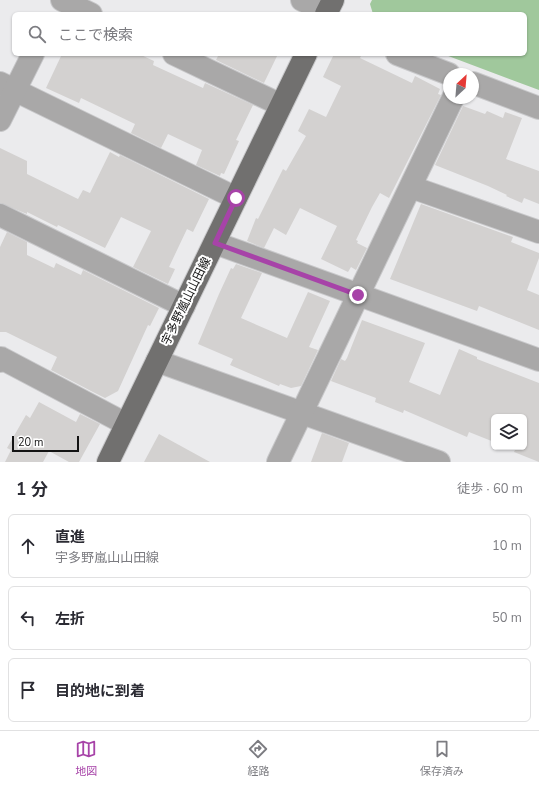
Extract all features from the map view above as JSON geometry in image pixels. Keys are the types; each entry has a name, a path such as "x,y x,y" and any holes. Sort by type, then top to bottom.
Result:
{"main road":[{"name":"宇多野嵐山山田線","path":"108,462 305,56"}],"street":[{"path":"55,12 61,0 87,12"},
{"path":"302,0 328,9"},
{"path":"0,120 7,87 31,56"},
{"path":"178,56 281,105"},
{"path":"402,56 443,72"},
{"path":"479,85 539,108"},
{"path":"7,87 236,198"},
{"path":"278,462 450,104"},
{"path":"411,186 539,232"},
{"path":"0,215 184,306"},
{"path":"215,243 539,360"},
{"path":"0,361 1,358 126,424"},
{"path":"157,362 439,462"}],"green space":[{"path":"372,0 539,0 539,90 448,56 527,56 527,12 372,12 370,4"}],"building":[{"path":"61,56 143,56 154,61 153,65 203,88 205,83 253,105 236,140 239,141 224,174 221,173 220,176 196,165 202,150 168,134 161,148 131,133 135,124 81,98 79,103 46,88"},
{"path":"218,56 277,56 264,83 216,60"},
{"path":"333,56 361,56 360,58 412,83 415,76 440,89 438,94 441,95 389,198 380,193 372,207 356,240 358,241 357,243 367,248 356,270 351,267 348,272 321,259 337,226 300,208 286,235 274,228 264,248 247,241 256,218 258,219 283,169 286,171 306,136 298,131 309,109 326,117 341,86 323,77"},
{"path":"463,106 485,114 487,111 503,118 505,112 522,118 506,159 539,171 539,204 524,198 522,203 488,186 435,165"},
{"path":"0,148 27,161 27,174 78,199 83,190 90,193 110,152 119,157 120,155 209,199 193,232 187,229 169,267 175,269 168,284 133,267 151,231 121,217 105,248 58,225 57,227 27,212 27,214 0,203"},
{"path":"421,204 513,237 511,242 539,253 539,258 527,290 539,295 539,330 479,306 477,311 390,279"},
{"path":"7,232 27,242 27,255 54,268 56,263 81,275 83,270 159,308 150,326 148,325 118,391 105,398 91,391 51,370 57,357 6,332 0,332 0,247"},
{"path":"236,264 262,273 241,318 287,338 308,292 330,301 309,347 318,350 301,386 291,388 280,384 279,386 230,365 233,359 198,344 231,268 233,269"},
{"path":"362,320 425,343 409,382 440,395 459,349 477,357 477,359 539,383 539,462 514,452 515,450 527,450 527,414 491,414 491,441 469,432 467,437 404,410 403,413 375,402 376,398 331,381 341,359 345,361"},
{"path":"39,402 76,422 80,414 100,424 79,462 69,462 49,451 43,462 5,462 11,450 7,448 26,415 30,418"},
{"path":"322,433 349,443 342,462 311,462"},
{"path":"159,434 210,462 144,462"}],"route":[{"path":"236,198 215,243 358,295"}]}
